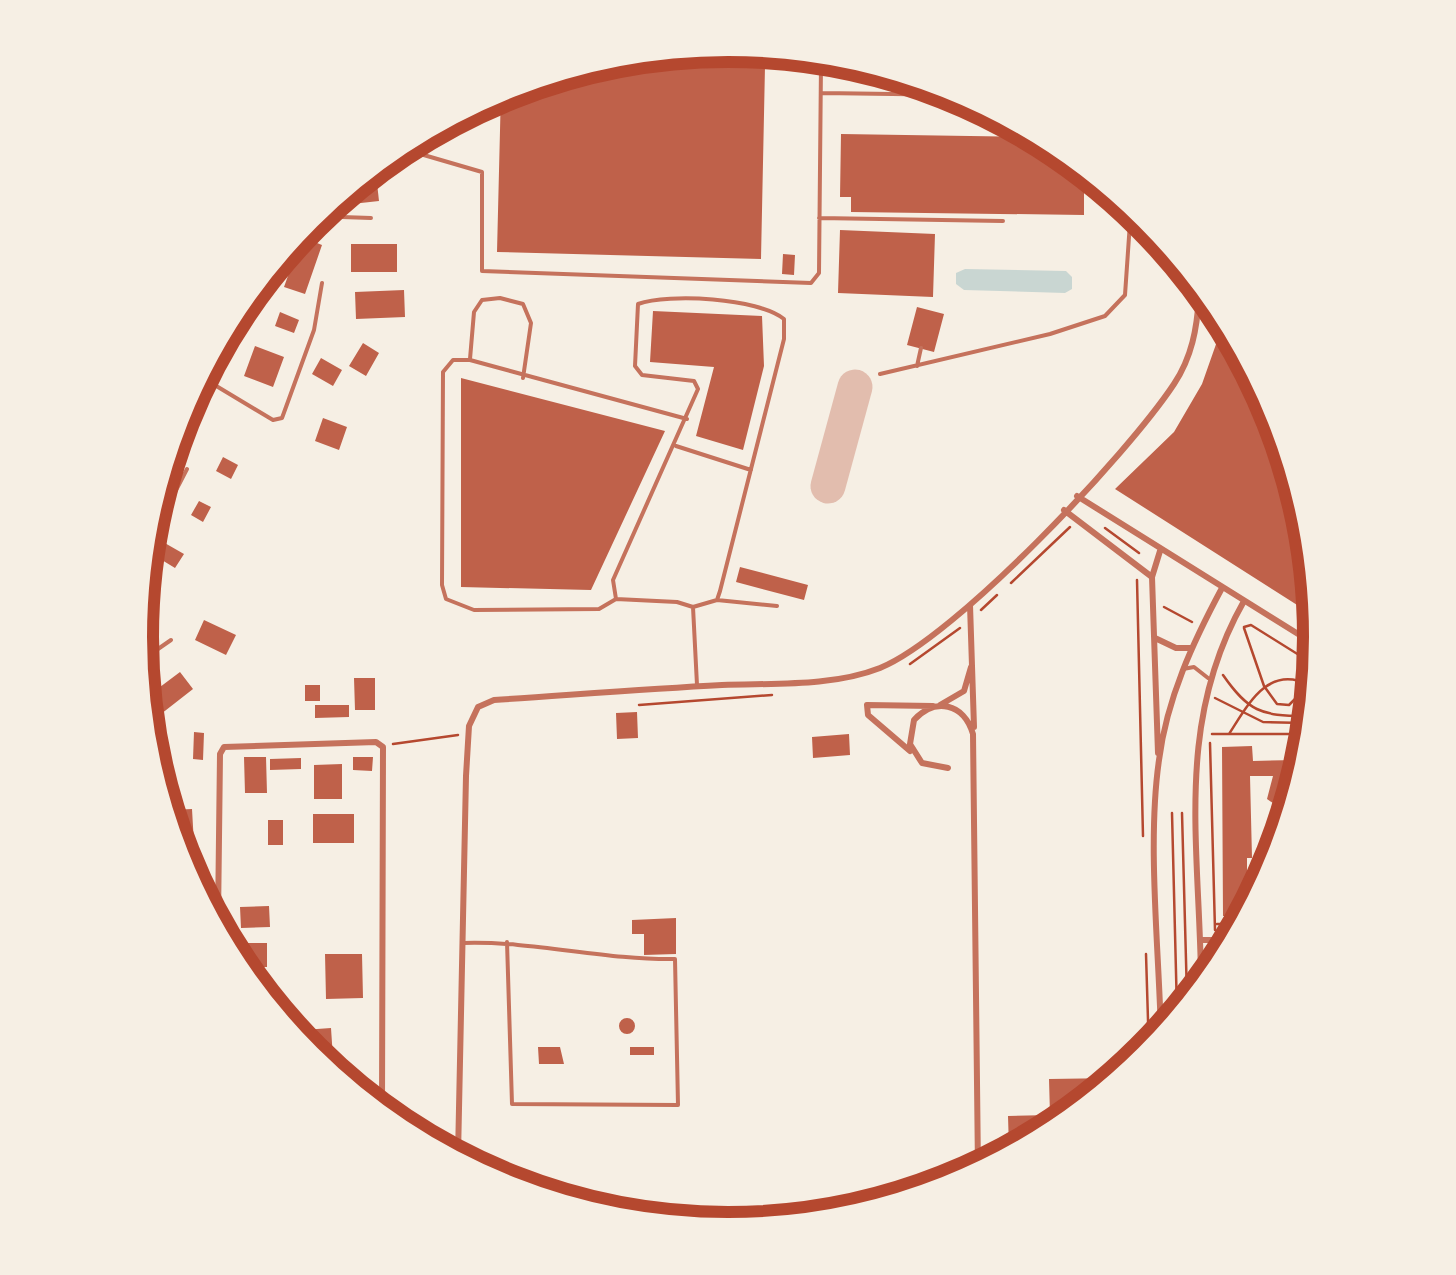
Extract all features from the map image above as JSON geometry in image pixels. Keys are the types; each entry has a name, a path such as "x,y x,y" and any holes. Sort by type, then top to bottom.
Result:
{"street":[{"path":"458,1145 469,732 478,706 494,700 819,680 866,672 914,650 970,604 1064,510 1176,381 1196,335 1198,307"},
{"path":"1077,496 1303,637"},
{"path":"1064,510 1152,577"},
{"path":"1160,551 1152,577 1161,1016"},
{"path":"1158,760 1183,669 1222,588"},
{"path":"1201,964 1196,744 1208,678 1244,601"},
{"path":"970,604 978,1155"},
{"path":"1154,638 1176,648 1191,648"},
{"path":"915,755 910,744 914,720 964,691 972,661"},
{"path":"948,768 934,768 915,755 868,716 867,705 937,705 962,712 973,734"},
{"path":"218,903 220,754 224,747 376,742 383,747 382,1097"},
{"path":"1200,940 1214,940"}],"lane":[{"path":"418,153 482,172 482,271 811,284 819,273 821,70"},
{"path":"821,93 917,94"},
{"path":"336,217 371,218"},
{"path":"819,218 1002,221"},
{"path":"880,374 1105,316 1125,295 1130,226"},
{"path":"212,383 274,420 282,418 314,330 322,283"},
{"path":"470,360 474,312 482,300 500,298 523,304 531,323 523,378"},
{"path":"616,599 613,580 676,446 698,389 694,381 642,375 635,366 638,304 657,298 768,306 784,319 784,339 718,600"},
{"path":"916,366 921,348"},
{"path":"687,419 523,378 470,360 454,360 443,372 442,585 446,599 456,606 492,610 599,609 616,599 677,602 693,608 718,600 777,606"},
{"path":"676,446 751,470"},
{"path":"172,492 188,469"},
{"path":"693,608 697,687"},
{"path":"153,648 171,640"},
{"path":"1183,669 1202,670 1208,678"},
{"path":"464,943 507,942 616,960 675,959 678,1104 512,1104 507,942"}],"path":[{"path":"904,666 969,620 1076,521"},
{"path":"1103,526 1134,546 1142,562 1138,604 1143,852"},
{"path":"1138,604 1153,605 1201,628"},
{"path":"1238,636 1251,625 1302,657"},
{"path":"1244,627 1264,686 1277,704 1289,705 1300,695"},
{"path":"1220,680 1222,674 1248,706 1298,715"},
{"path":"1228,734 1264,686 1284,678 1301,682"},
{"path":"639,705 772,695"},
{"path":"1214,698 1264,722 1296,723"},
{"path":"1274,713 1277,704"},
{"path":"1289,705 1289,714"},
{"path":"383,747 404,739 425,742 469,732"},
{"path":"1214,940 1210,734 1295,734"},
{"path":"1142,813 1197,813"},
{"path":"1172,813 1177,997"},
{"path":"1182,813 1187,984"},
{"path":"1215,924 1227,924"},
{"path":"1146,946 1148,1030"}],"shaded area":[{"path":"965,269 1066,271 1072,277 1072,289 1065,293 964,290 956,284 956,273"}],"building":[{"path":"765,66 761,259 497,252 501,110 579,82 653,67"},
{"path":"841,134 1010,137 1084,186 1084,215 851,212 851,197 840,197"},
{"path":"377,182 379,201 350,204"},
{"path":"840,230 935,234 933,297 838,293"},
{"path":"312,241 322,245 305,294 284,287 296,258"},
{"path":"351,244 397,244 397,272 351,272"},
{"path":"783,254 795,255 794,275 782,274"},
{"path":"404,290 405,317 356,319 355,292"},
{"path":"917,307 944,314 934,352 907,345"},
{"path":"653,311 762,316 764,366 743,450 696,436 714,367 650,362"},
{"path":"280,312 299,320 294,333 275,326"},
{"path":"1218,338 1244,383 1272,453 1292,525 1302,608 1115,489 1174,432 1202,384"},
{"path":"363,343 379,353 366,376 349,366"},
{"path":"255,346 284,357 273,387 244,376"},
{"path":"321,358 342,370 333,386 312,374"},
{"path":"461,378 665,431 591,590 461,587"},
{"path":"323,418 347,427 339,450 315,441"},
{"path":"223,457 238,465 231,479 216,471"},
{"path":"199,501 211,507 203,522 191,515"},
{"path":"161,541 184,554 175,568 159,558"},
{"path":"740,567 808,585 804,600 736,582"},
{"path":"204,620 236,635 226,655 195,640"},
{"path":"180,672 193,689 161,714 156,690"},
{"path":"354,678 375,678 375,710 355,710"},
{"path":"305,685 320,685 320,701 305,701"},
{"path":"315,705 349,705 349,717 315,718"},
{"path":"637,712 638,738 617,739 616,713"},
{"path":"194,732 204,733 203,760 193,759"},
{"path":"849,734 850,755 813,758 812,737"},
{"path":"1252,746 1253,761 1289,760 1277,806 1267,799 1273,776 1250,776 1252,858 1247,858 1247,873 1252,874 1231,916 1223,916 1222,747"},
{"path":"244,757 266,757 267,793 245,793"},
{"path":"353,757 373,757 372,771 353,770"},
{"path":"301,758 301,769 270,770 270,759"},
{"path":"342,764 342,799 314,799 314,765"},
{"path":"192,809 194,844 192,844 180,810"},
{"path":"313,814 354,814 354,843 313,843"},
{"path":"268,820 283,820 283,845 268,845"},
{"path":"269,906 270,927 241,928 240,907"},
{"path":"676,918 676,954 644,955 644,934 632,934 632,920"},
{"path":"241,943 267,943 267,967 257,967"},
{"path":"325,954 362,954 363,998 326,999"},
{"path":"627,1018 635,1026 627,1034 619,1026"},
{"path":"331,1028 333,1055 321,1044 308,1030"},
{"path":"538,1047 560,1047 564,1064 539,1064"},
{"path":"630,1047 654,1047 654,1055 630,1055"},
{"path":"1097,1078 1050,1114 1049,1079"},
{"path":"1048,1115 1009,1139 1008,1116"}],"taxiway":[{"path":"828,486 855,387"}]}
